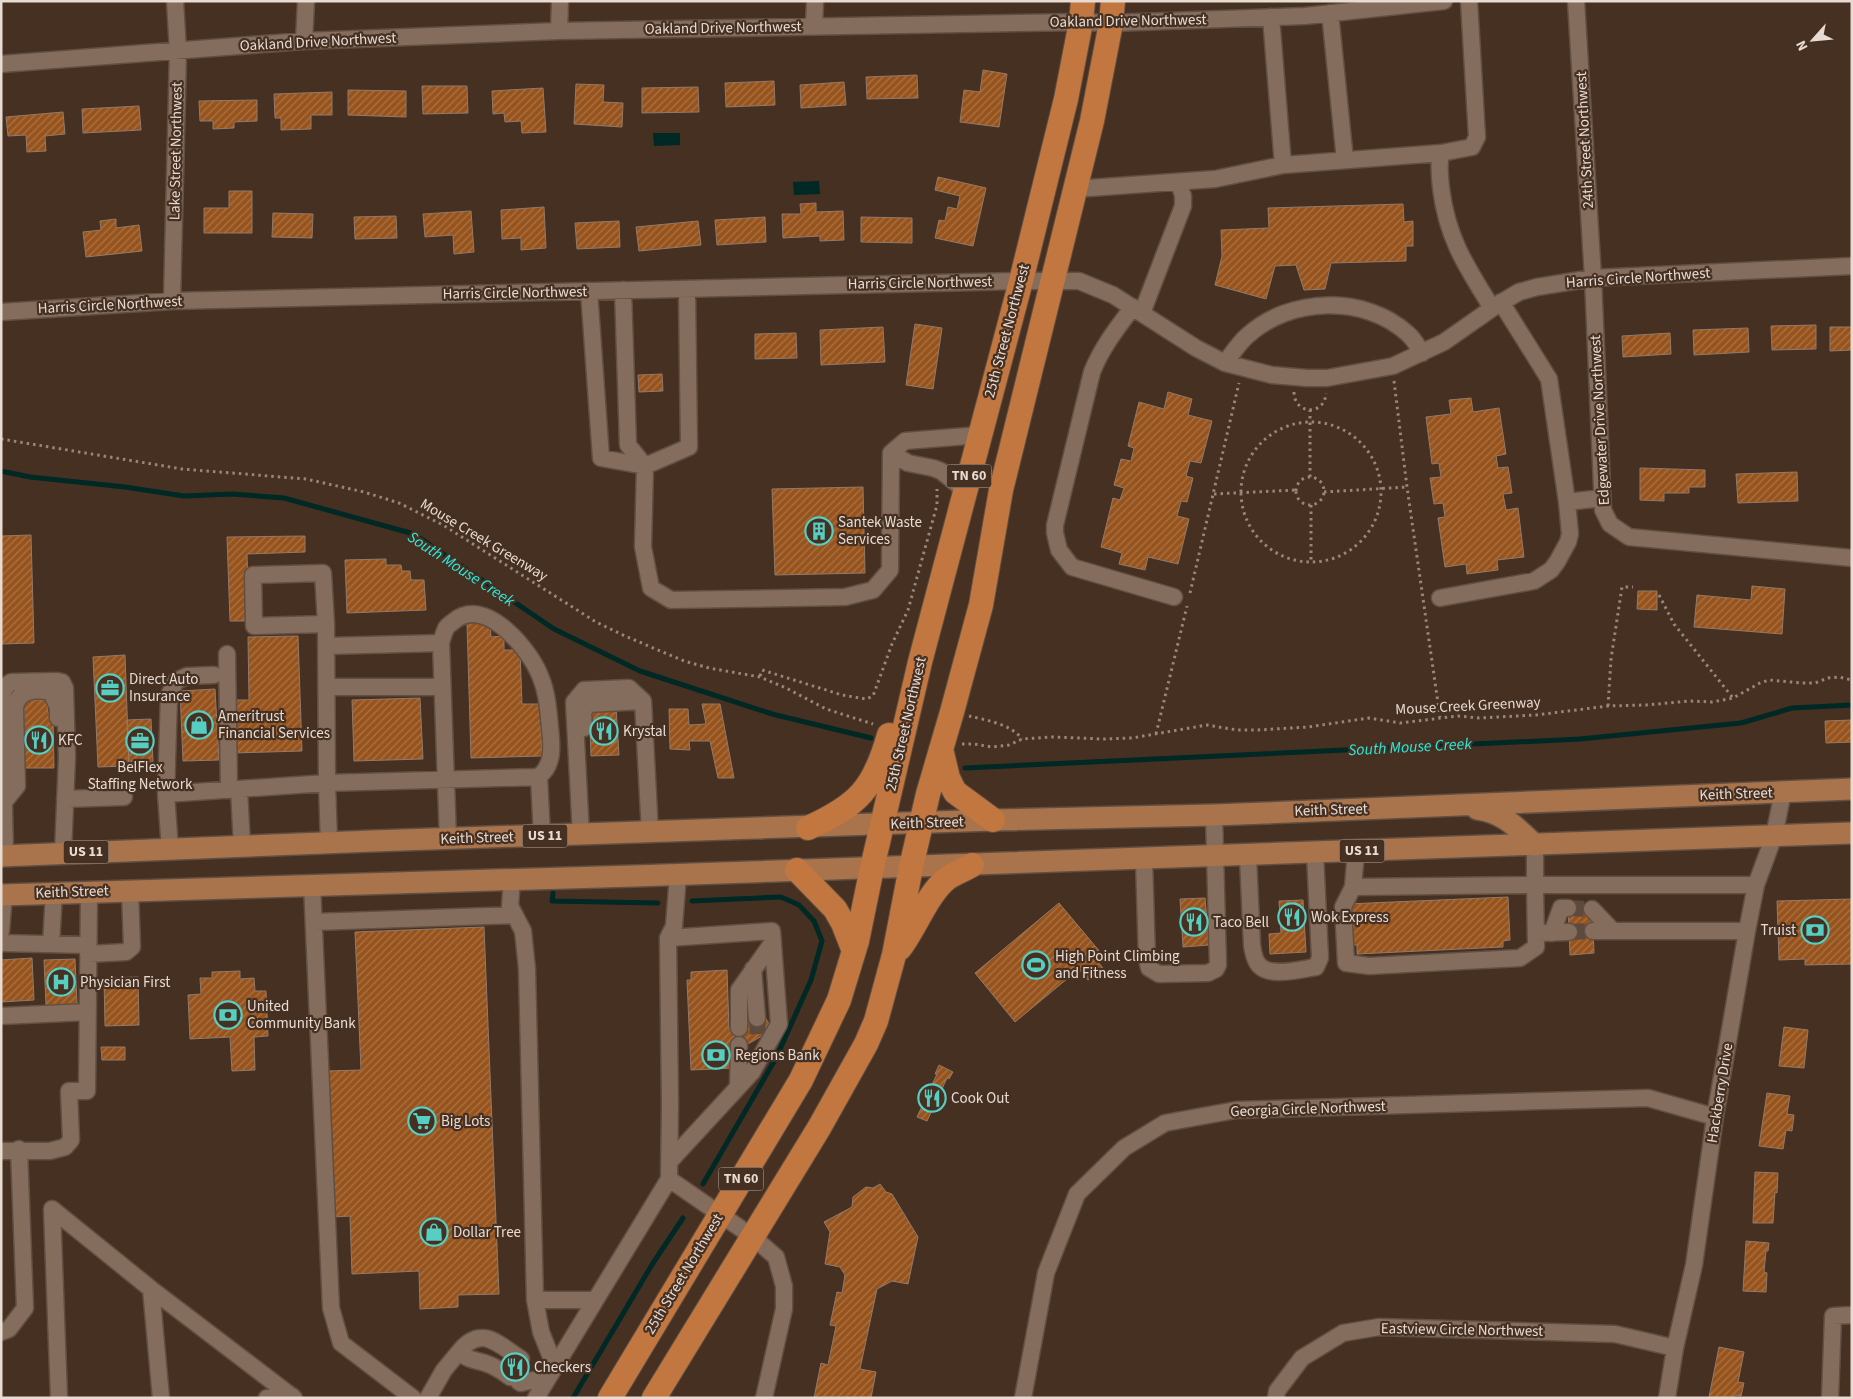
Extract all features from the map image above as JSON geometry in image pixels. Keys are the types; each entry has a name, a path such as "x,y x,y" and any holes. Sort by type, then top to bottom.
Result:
{"highway":[{"name":"25th Street Northwest","path":"610,1398 801,1080 839,1000 854,951 920,662 1021,281 1066,99 1082,12"},
{"name":"25th Street Northwest","path":"654,1398 754,1237 866,1044 876,1021 894,955 921,823 952,747 981,605 1001,490 1092,121 1112,12"},
{"path":"808,828 832,817 850,805 877,772 894,717 920,662"},
{"path":"952,747 948,778 955,792 993,820"},
{"path":"894,955 910,934 933,894 946,880 972,865"},
{"path":"797,870 835,910 843,923 854,951"}],"main road":[{"name":"Keith Street","path":"2,860 63,853 242,846 808,828 993,820 1214,815 1852,789"},
{"path":"1443,806 1490,811 1510,822 1535,845"},
{"name":"Keith Street","path":"2,895 1248,857 1852,833"},
{"path":"2,860 16,868 98,852"}],"street":[{"name":"Lake Street Northwest","path":"172,301 178,51 175,1"},
{"path":"304,41 306,1"},
{"path":"559,31 560,1"},
{"path":"814,27 815,1"},
{"name":"Oakland Drive Northwest","path":"1,64 304,41 559,31 814,27 1082,12 1271,17 1444,1"},
{"path":"1075,189 1215,179 1283,164 1441,153 1472,147 1477,137 1469,1"},
{"name":"24th Street Northwest","path":"1576,1 1593,278"},
{"path":"1330,13 1345,160"},
{"path":"1271,17 1283,164"},
{"path":"1440,598 1534,581 1543,576 1557,562 1568,542 1570,526 1549,379 1460,255 1453,239 1442,191 1439,169 1441,153"},
{"path":"1174,597 1072,567 1059,550 1055,525 1092,372 1107,341 1138,310 1183,206 1183,196 1179,182"},
{"name":"Harris Circle Northwest","path":"1,312 172,301 1079,281 1113,295 1196,348 1225,363 1272,375 1327,378 1393,366 1444,342 1519,292 1537,287 1593,278 1852,266"},
{"name":"Edgewater Drive Northwest","path":"1593,278 1602,498 1603,510 1610,524 1628,537 1852,558"},
{"path":"589,291 601,458 645,466 689,446 687,289"},
{"path":"623,290 628,445 645,466 643,547 651,588 671,600 845,597 873,590 890,570 891,453 905,441 980,435"},
{"path":"1225,363 1246,337 1257,329 1295,309 1311,307 1346,306 1372,313 1388,320 1409,335 1422,353"},
{"path":"891,453 908,463 942,471 966,491"},
{"path":"1567,502 1602,498"},
{"path":"326,624 254,626 253,575 323,573 326,624 327,646 328,687 327,783 329,843"},
{"path":"166,794 327,783 445,780 538,777 545,772 550,761 551,739 546,691 536,668 522,644 502,626 478,614 464,614 446,627 441,643 445,780 448,839"},
{"path":"327,646 441,643"},
{"path":"227,654 234,789 242,846"},
{"path":"170,849 166,794 169,695 176,681 187,676 214,675"},
{"path":"2,860 4,802 2,692 10,682 62,682 65,688 67,757 63,853"},
{"path":"328,687 442,686"},
{"path":"582,835 579,792 586,779 583,712 588,704 643,701 650,833"},
{"path":"538,777 542,836"},
{"name":"Hackberry Drive","path":"1668,1398 1675,1348 1694,1265 1715,1117 1747,931 1756,885 1774,836 1783,792"},
{"path":"65,799 124,797"},
{"path":"1144,860 1146,959 1149,968 1159,974 1208,973 1216,969 1218,965 1214,815"},
{"path":"1535,845 1535,885 1544,933"},
{"path":"1356,852 1354,887 1344,907 1346,963 1369,966 1520,958 1536,947 1561,908 1568,908"},
{"path":"1248,857 1254,957 1261,967 1277,972 1316,967 1320,958 1315,853"},
{"path":"528,1384 555,1367 669,1179 668,938 674,926 678,875"},
{"path":"512,880 510,906 523,931 527,969 535,1300 541,1332 555,1367"},
{"path":"312,885 331,1308 341,1343 413,1398"},
{"path":"1354,887 1756,885"},
{"path":"1,943 50,944 126,952 132,946 130,890"},
{"path":"1,1151 19,1149 50,1151 65,1147 71,1140 69,1091 87,1091 89,892"},
{"path":"50,944 54,893"},
{"path":"1,932 2,895"},
{"path":"1592,908 1613,931"},
{"path":"314,922 515,915"},
{"path":"668,938 772,931 779,1024 752,1072 670,1161"},
{"path":"1593,932 1747,931"},
{"path":"1544,933 1569,932"},
{"path":"739,1028 739,990 773,942"},
{"path":"754,969 757,1018"},
{"path":"1,1016 88,1012"},
{"path":"738,1087 758,1038"},
{"path":"738,1087 739,1045"},
{"name":"Georgia Circle Northwest","path":"1023,1398 1046,1273 1077,1194 1124,1148 1165,1122 1236,1110 1648,1098 1715,1117"},
{"path":"1,1332 9,1329 25,1308 19,1149"},
{"path":"669,1179 754,1237 776,1257 784,1286 784,1309 764,1398"},
{"path":"59,1398 52,1209 151,1289 293,1397"},
{"path":"151,1289 161,1398"},
{"path":"535,1300 595,1300"},
{"path":"1830,1398 1833,1316 1852,1315"},
{"name":"Eastview Circle Northwest","path":"1276,1398 1277,1391 1302,1358 1343,1333 1379,1327 1615,1334 1675,1348"},
{"path":"428,1398 444,1370 466,1343 477,1338 495,1341 534,1368 528,1384"},
{"path":"459,1352 470,1361 482,1362 495,1367 528,1384"},
{"path":"267,1398 293,1397"}],"path":[{"path":"1393,366 1407,487 1440,717"},
{"path":"1156,734 1214,494 1242,367"},
{"path":"1295,377 1295,399 1301,408 1310,410 1319,408 1326,399 1327,378"},
{"path":"1310,410 1310,477"},
{"path":"1310,422 1330,424 1349,433 1364,446 1375,463 1381,482 1381,489 1381,502 1375,522 1365,538 1349,552 1331,560 1311,563 1289,559 1270,549 1254,533 1245,514 1241,493 1244,470 1254,451 1264,440 1269,435 1289,425 1310,422"},
{"name":"Mouse Creek Greenway","path":"1,438 182,469 306,479 364,492 399,503 443,524 596,622 624,636 684,661 709,668 760,677 826,709 874,724"},
{"path":"760,677 762,670 842,695 866,699 873,696 892,644 908,610 937,505 936,483 942,471"},
{"path":"1310,477 1321,481 1324,492 1320,501 1311,505 1300,501 1296,490 1301,481 1310,477"},
{"path":"1324,492 1407,487"},
{"path":"1214,494 1296,490"},
{"path":"1311,505 1311,563"},
{"path":"1608,706 1611,659 1622,587 1633,588"},
{"path":"1659,596 1674,624 1733,698"},
{"name":"Mouse Creek Greenway","path":"952,747 974,744 992,747 1009,745 1022,739 1052,737 1132,738 1207,725 1237,730 1258,730 1308,727 1369,718 1400,723 1417,722 1440,717 1479,718 1536,715 1608,706 1690,701 1712,702 1733,698 1769,680 1802,683 1815,683 1828,678 1839,677 1852,680"},
{"path":"969,716 1004,726 1018,733 1022,739"}],"water":[{"path":"653,133 680,133 680,145 654,146"},
{"path":"819,181 820,194 794,195 793,182"}],"building":[{"path":"983,70 1007,74 999,127 960,122 964,90 980,92"},
{"path":"917,75 918,98 867,99 866,77"},
{"path":"774,81 775,105 726,107 725,83"},
{"path":"844,82 846,105 801,108 800,85"},
{"path":"576,84 604,85 603,102 623,103 622,127 574,124"},
{"path":"422,86 467,86 468,113 423,114"},
{"path":"698,87 699,112 642,113 642,88"},
{"path":"543,88 546,132 522,133 521,121 505,122 504,113 493,114 492,91"},
{"path":"348,90 406,91 406,117 348,115"},
{"path":"332,92 332,115 311,115 311,129 281,130 281,118 275,118 274,94"},
{"path":"257,100 257,121 234,122 234,128 213,129 213,121 200,121 199,101"},
{"path":"139,106 141,130 83,133 82,109"},
{"path":"63,112 65,134 45,136 46,151 27,152 26,135 8,136 6,117"},
{"path":"938,177 986,188 973,246 935,238 939,220 945,221 948,207 957,209 960,196 935,190"},
{"path":"229,191 252,191 252,233 204,233 204,208 229,208"},
{"path":"816,203 816,212 843,211 844,240 820,241 820,236 783,238 782,214 801,214 800,204"},
{"path":"1403,204 1404,222 1413,221 1413,246 1406,246 1406,261 1331,263 1325,289 1304,290 1296,265 1275,266 1266,299 1215,285 1222,256 1221,230 1269,228 1268,208"},
{"path":"544,207 546,248 521,250 521,238 502,239 501,210"},
{"path":"471,211 474,252 454,254 453,235 425,237 423,214"},
{"path":"273,213 313,214 312,238 272,237"},
{"path":"396,216 397,238 355,239 354,217"},
{"path":"765,217 766,242 717,245 715,220"},
{"path":"861,217 912,218 912,243 861,242"},
{"path":"116,219 116,228 139,225 142,251 86,257 83,232 101,230 100,221"},
{"path":"619,221 620,247 577,249 575,223"},
{"path":"698,221 701,245 639,251 636,227"},
{"path":"915,324 942,328 933,389 906,385"},
{"path":"1816,325 1816,349 1772,350 1771,326"},
{"path":"883,327 885,362 821,365 820,330"},
{"path":"1830,327 1852,327 1852,350 1830,351"},
{"path":"1748,328 1749,352 1694,355 1693,330"},
{"path":"796,333 797,358 755,359 755,334"},
{"path":"1670,333 1671,354 1623,357 1622,336"},
{"path":"662,374 663,391 639,392 638,375"},
{"path":"1168,392 1192,399 1188,415 1212,421 1201,463 1190,461 1186,476 1193,478 1187,502 1181,501 1177,516 1189,519 1178,564 1148,557 1145,570 1119,564 1122,553 1101,547 1113,498 1120,500 1124,488 1114,485 1121,459 1131,461 1134,448 1128,446 1139,402 1164,409"},
{"path":"1471,398 1473,412 1499,408 1506,454 1496,456 1498,468 1508,467 1512,493 1503,494 1506,510 1518,508 1524,557 1497,560 1498,570 1467,574 1466,564 1445,567 1438,518 1445,517 1443,503 1434,504 1430,478 1441,477 1439,463 1432,464 1426,417 1451,414 1449,400"},
{"path":"1640,468 1705,470 1705,487 1689,487 1689,493 1664,493 1664,501 1640,500"},
{"path":"1797,472 1798,501 1738,503 1736,474"},
{"name":"Santek Waste Services","path":"863,487 865,573 775,575 772,489"},
{"path":"31,535 34,643 1,644 1,536"},
{"path":"305,536 305,552 247,554 249,621 230,621 227,537"},
{"path":"386,559 386,565 401,565 402,571 410,571 411,580 424,580 426,610 347,613 345,560"},
{"path":"1752,586 1785,589 1782,634 1694,627 1697,595 1751,600"},
{"path":"1638,591 1657,591 1657,610 1637,609"},
{"path":"467,623 490,623 491,637 504,636 504,650 520,650 522,704 540,704 542,756 471,758"},
{"path":"298,636 302,751 233,753 231,700 249,700 248,637"},
{"name":"Direct Auto Insurance","path":"125,655 129,766 98,767 93,657"},
{"name":"Ameritrust Financial Services","path":"215,689 219,760 183,761 180,691"},
{"path":"420,698 423,759 354,761 352,700"},
{"name":"KFC","path":"24,700 47,700 48,713 53,713 54,768 25,768"},
{"path":"702,704 720,704 734,778 718,778 710,741 689,741 690,750 670,749 669,709 688,709 689,725 706,724"},
{"name":"Krystal","path":"616,707 619,755 591,756 589,708"},
{"name":"BelFlex Staffing Network","path":"151,719 153,762 129,763 127,720"},
{"path":"1852,720 1852,742 1826,743 1825,721"},
{"path":"1508,897 1510,940 1503,941 1503,947 1357,954 1357,945 1349,945 1347,904"},
{"name":"Taco Bell","path":"1205,898 1209,945 1183,947 1180,899"},
{"name":"Truist","path":"1852,899 1852,964 1805,965 1805,959 1779,960 1777,901"},
{"name":"Wok Express","path":"1303,900 1306,952 1270,954 1269,934 1281,933 1279,901"},
{"path":"1059,903 1101,953 1095,958 1103,968 1088,980 1079,969 1015,1022 975,973"},
{"path":"1592,904 1594,953 1570,955 1568,905"},
{"path":"484,927 499,1294 458,1295 458,1307 420,1309 419,1271 352,1274 350,1216 333,1217 327,1071 361,1070 355,932"},
{"path":"32,958 34,1000 1,1002 1,960"},
{"name":"Physician First","path":"75,959 77,1004 46,1005 44,960"},
{"path":"727,970 729,1029 742,1027 763,1014 773,1030 746,1045 736,1068 691,1070 687,980 691,980 691,972"},
{"name":"United Community Bank","path":"240,971 240,979 254,978 255,991 266,991 268,1036 254,1037 255,1070 232,1071 230,1037 190,1039 188,995 201,994 200,978 212,978 212,972"},
{"path":"138,977 139,1025 105,1026 104,978"},
{"path":"1784,1027 1808,1030 1804,1068 1779,1066"},
{"path":"101,1047 125,1047 125,1060 102,1060"},
{"name":"Cook Out","path":"939,1065 953,1072 949,1079 947,1078 927,1121 917,1117 937,1074 935,1074"},
{"path":"1767,1093 1790,1096 1787,1114 1794,1115 1792,1131 1786,1130 1783,1149 1759,1146"},
{"path":"1755,1172 1778,1173 1773,1223 1753,1223"},
{"path":"880,1184 886,1192 892,1194 918,1237 908,1284 892,1281 877,1289 860,1369 876,1372 871,1398 814,1398 821,1363 828,1365 836,1326 830,1325 837,1292 842,1293 845,1275 840,1267 825,1264 830,1232 824,1222 852,1207 853,1197 866,1187 873,1188"},
{"path":"1746,1241 1769,1243 1768,1251 1766,1251 1764,1272 1767,1273 1766,1292 1743,1291"},
{"path":"1719,1347 1744,1352 1738,1382 1744,1383 1741,1396 1735,1395 1734,1398 1709,1397"}],"waterway":[{"name":"South Mouse Creek","path":"1,471 30,477 125,487 184,496 232,494 284,498 414,534 554,629 640,671 772,714 871,738"},
{"name":"South Mouse Creek","path":"965,768 1580,739 1741,723 1792,708 1852,705"},
{"path":"553,893 552,901 658,903"},
{"path":"692,901 781,897 799,905 814,921 822,941 811,980 776,1058 703,1184"},
{"path":"573,1398 653,1263 683,1218"}],"tunnel":[{"path":"1568,908 1592,909"},
{"path":"1569,932 1593,931"},
{"path":"757,1018 758,1038"}],"place":[{"name":"Santek Waste Services","path":"819,531"},
{"name":"Direct Auto Insurance","path":"110,688"},
{"name":"Ameritrust Financial Services","path":"199,725"},
{"name":"Krystal","path":"604,731"},
{"name":"KFC","path":"39,740"},
{"name":"BelFlex Staffing Network","path":"140,741"},
{"name":"Wok Express","path":"1292,917"},
{"name":"Taco Bell","path":"1194,922"},
{"name":"Truist","path":"1815,930"},
{"name":"High Point Climbing and Fitness","path":"1036,965"},
{"name":"Physician First","path":"61,982"},
{"name":"United Community Bank","path":"228,1015"},
{"name":"Regions Bank","path":"716,1055"},
{"name":"Cook Out","path":"932,1098"},
{"name":"Big Lots","path":"422,1121"},
{"name":"Dollar Tree","path":"434,1232"},
{"name":"Checkers","path":"515,1367"}]}
